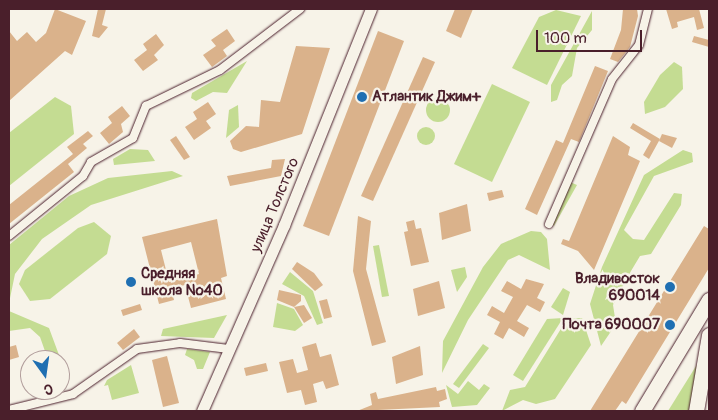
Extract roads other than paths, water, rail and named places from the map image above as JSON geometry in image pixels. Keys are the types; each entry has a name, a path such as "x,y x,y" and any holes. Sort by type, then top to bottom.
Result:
{"highway":[{"path":"642,411 709,300"},
{"path":"696,411 709,335"}],"main road":[{"name":"улица Толстого","path":"202,411 284,225 371,9"}],"street":[{"path":"9,236 83,176 91,162 132,138 146,106 220,70 300,9"},
{"path":"549,224 612,79 639,45 648,9"},
{"path":"9,410 70,395 137,349 180,344 229,349"}],"place":[{"name":"Атлантик Джим+","path":"362,97"},
{"name":"Средняя школа №40","path":"131,282"},
{"name":"Владивосток 690014","path":"670,287"},
{"name":"Почта 690007","path":"670,325"}]}
